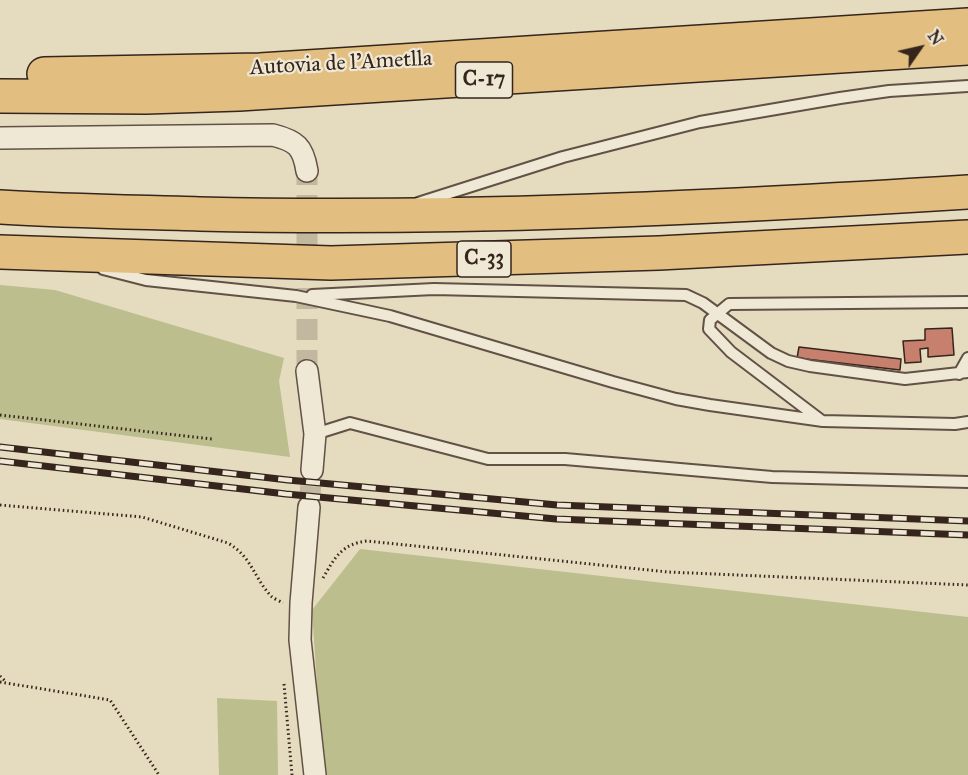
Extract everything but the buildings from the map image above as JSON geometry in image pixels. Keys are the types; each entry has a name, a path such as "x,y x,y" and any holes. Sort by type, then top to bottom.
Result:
{"highway":[{"name":"Autovia de l'Ametlla","path":"0,74 260,70 968,25"},
{"name":"C-17","path":"0,96 146,97 238,94 968,48"},
{"name":"C-33","path":"0,207 257,216 581,213 968,192"},
{"name":"C-33","path":"0,252 343,262 659,253 968,237"}],"street":[{"path":"0,138 273,135 288,139 298,145 305,159 307,171"},
{"path":"307,371 315,434 312,470"},
{"path":"309,507 300,640 315,775"}],"lane":[{"name":"C-33","path":"376,216 563,157 700,122 889,91 968,86"},
{"name":"C-33","path":"42,254 146,280 296,296 390,316 676,399 757,413 823,421 955,424 968,422"},
{"path":"296,296 434,289 686,295 703,303 771,353 788,361 810,366 905,379 964,373 968,358"},
{"path":"823,421 731,352 709,329 710,320 729,304 968,302"},
{"path":"315,434 350,423 488,459 565,459 772,477 968,482"}],"path":[{"path":"0,415 212,439"},
{"path":"0,505 142,517 228,543 237,548 252,566 271,596 287,606 301,603 320,584 332,562 343,549 354,543 367,541 668,572 968,585"},
{"path":"0,676 7,683"},
{"path":"0,682 110,700 159,775"}],"green space":[{"path":"0,285 55,290 284,358 279,381 290,457 0,419"},
{"path":"360,549 968,617 968,775 323,775 312,610"},
{"path":"217,698 277,701 278,775 219,775"}],"tunnel":[{"path":"307,171 307,371"},
{"path":"309,507 312,470"}],"railway":[{"path":"0,447 288,480 557,505 968,521"},
{"path":"0,461 286,494 556,519 968,535"}]}
